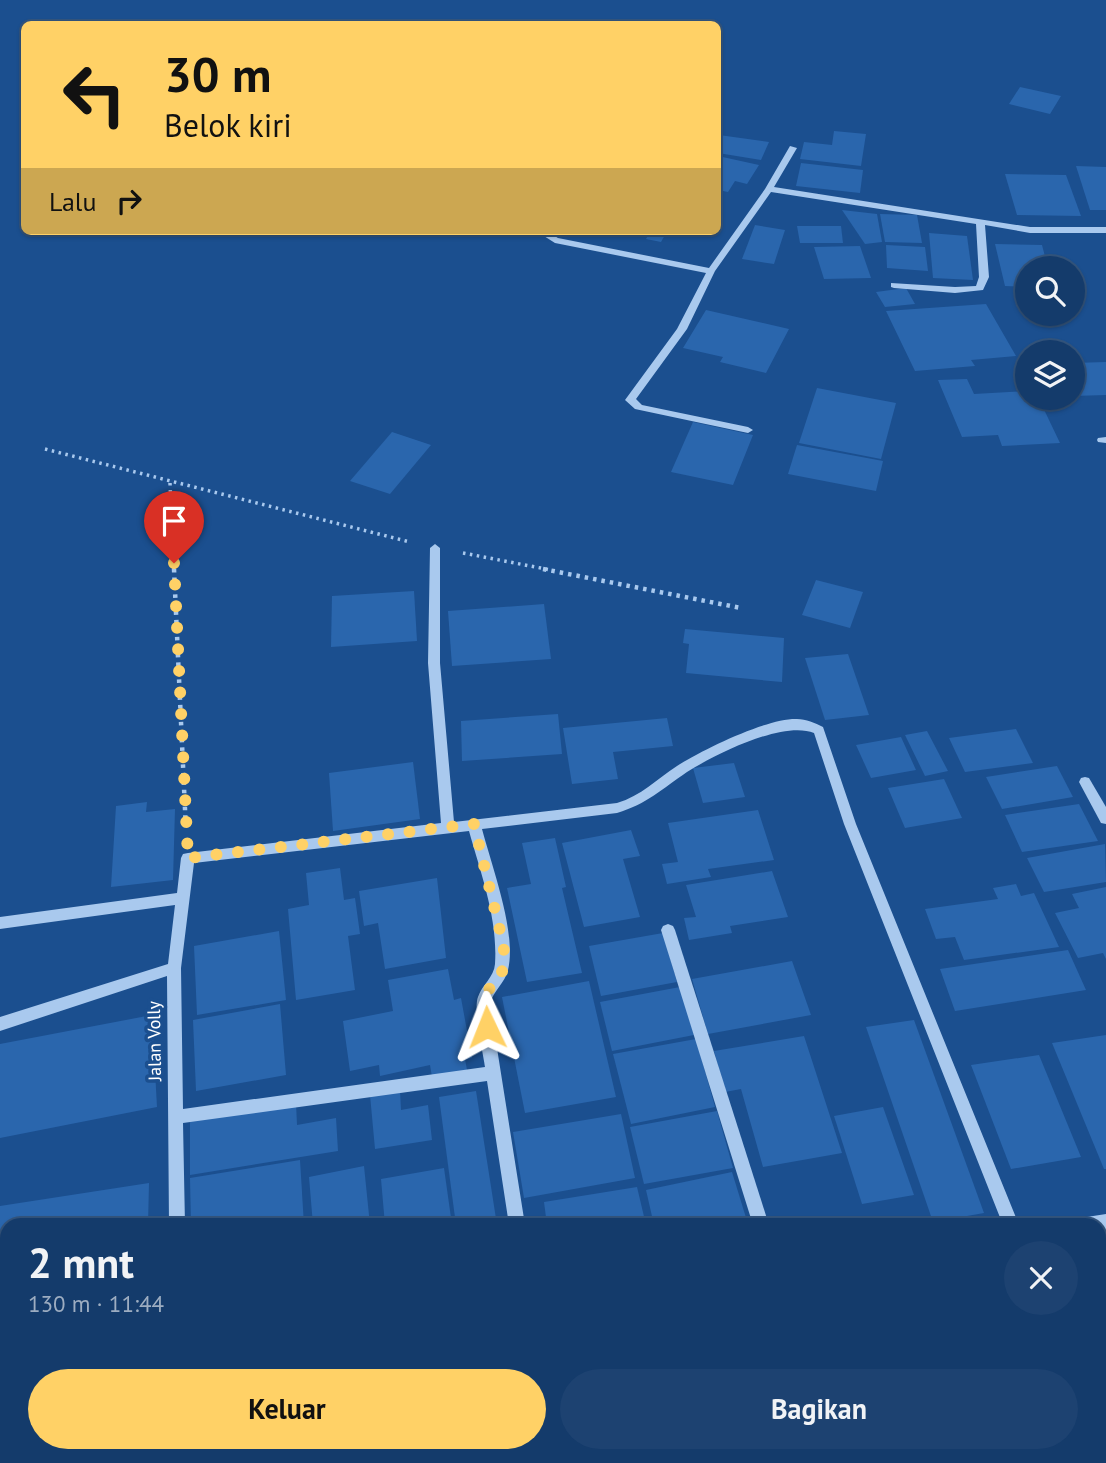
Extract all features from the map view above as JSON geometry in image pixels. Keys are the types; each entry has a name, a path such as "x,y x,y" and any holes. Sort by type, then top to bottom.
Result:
{"street":[{"path":"748,430 639,407 630,400 682,329 711,271 769,189 793,148"},
{"path":"769,189 1030,230 1106,230"},
{"path":"894,285 956,290 979,288 984,277 980,221"},
{"path":"547,235 555,240 711,271"},
{"path":"435,548 434,663 448,828"},
{"path":"188,858 617,808 635,804 681,769 750,737 792,724 811,726 819,730 850,824 1008,1218"},
{"path":"1085,782 1106,819"},
{"path":"474,824 504,947 502,972 484,996 516,1218"},
{"name":"Jalan Volly","path":"177,1218 174,968 188,858"},
{"path":"0,923 182,898"},
{"path":"668,930 759,1218"},
{"path":"0,1024 174,968"},
{"path":"176,1117 494,1073"}],"path":[{"path":"45,449 170,483 435,548 741,608"},
{"path":"170,483 188,858"}],"building":[{"path":"1020,87 1061,96 1050,114 1009,104"},
{"path":"834,131 866,134 861,166 800,159 804,142 832,145"},
{"path":"721,135 769,142 761,160 721,153"},
{"path":"721,157 759,165 747,184 735,181 728,192 721,191"},
{"path":"801,163 863,170 860,193 796,186"},
{"path":"1076,166 1106,167 1106,210 1090,210"},
{"path":"1005,174 1066,175 1081,216 1017,215"},
{"path":"842,210 877,214 882,242 865,244"},
{"path":"880,214 917,215 922,243 885,242"},
{"path":"755,225 785,230 774,264 742,259"},
{"path":"797,226 841,226 843,243 800,243"},
{"path":"929,233 967,236 973,280 933,278"},
{"path":"648,235 665,235 661,242 646,239"},
{"path":"995,244 1042,245 1045,256 1015,256 1015,286 1005,286"},
{"path":"886,245 925,247 928,271 887,268"},
{"path":"860,246 871,278 824,279 814,247"},
{"path":"906,288 915,304 885,307 876,292"},
{"path":"986,304 1015,356 971,360 975,366 915,371 886,311"},
{"path":"706,310 789,329 766,373 720,362 723,357 683,348"},
{"path":"1106,362 1106,395 1085,396 1085,363"},
{"path":"967,379 974,394 1015,392 1015,410 1044,410 1060,443 1002,446 998,435 962,437 938,380"},
{"path":"817,388 896,403 881,459 799,443"},
{"path":"693,422 753,435 733,485 671,472"},
{"path":"392,432 431,445 390,494 350,481"},
{"path":"797,445 883,461 876,491 788,474"},
{"path":"816,580 863,592 850,628 802,615"},
{"path":"414,591 417,641 331,647 332,596"},
{"path":"544,604 551,659 452,666 448,611"},
{"path":"685,629 784,638 782,682 686,673 689,644 683,643"},
{"path":"848,654 869,715 825,720 805,658"},
{"path":"558,714 562,754 462,761 461,721"},
{"path":"667,718 673,746 613,752 618,779 572,784 563,728"},
{"path":"1016,729 1033,763 965,772 949,738"},
{"path":"927,731 948,771 925,776 905,735"},
{"path":"901,737 916,770 871,778 856,745"},
{"path":"413,762 420,819 333,831 329,773"},
{"path":"734,763 745,797 703,803 693,768"},
{"path":"1057,766 1073,797 1002,809 986,777"},
{"path":"944,779 962,818 905,828 888,788"},
{"path":"147,802 146,812 175,809 173,880 111,887 116,806"},
{"path":"1079,804 1098,841 1022,852 1005,815"},
{"path":"758,810 774,860 708,869 711,877 667,884 662,864 678,862 668,823"},
{"path":"631,830 640,856 623,859 640,917 584,927 562,843"},
{"path":"555,838 566,887 562,888 582,973 527,982 507,888 531,884 522,843"},
{"path":"1105,844 1106,882 1044,892 1027,858"},
{"path":"340,868 344,900 355,898 360,934 348,936 355,990 296,1000 288,909 309,905 306,873"},
{"path":"772,871 788,917 730,926 732,933 689,940 684,918 696,917 686,885"},
{"path":"437,878 446,958 385,969 378,923 364,926 359,891"},
{"path":"1016,884 1021,896 1034,893 1059,947 964,960 955,937 936,939 925,909 998,899 993,888"},
{"path":"1106,887 1106,959 1103,953 1078,958 1055,913 1079,908 1072,894"},
{"path":"279,931 286,1000 197,1015 194,946"},
{"path":"663,933 677,982 601,996 589,946"},
{"path":"1068,950 1086,990 955,1011 940,969"},
{"path":"792,961 811,1015 708,1034 692,979"},
{"path":"448,969 454,1000 461,998 472,1058 465,1059 467,1070 432,1077 430,1065 380,1076 379,1065 350,1071 343,1021 393,1011 388,980"},
{"path":"589,981 616,1097 525,1113 502,997"},
{"path":"680,987 694,1035 612,1051 600,1002"},
{"path":"280,1004 286,1075 196,1091 193,1020"},
{"path":"152,1015 157,1107 0,1138 0,1044"},
{"path":"914,1020 984,1213 956,1218 932,1218 866,1027"},
{"path":"1106,1035 1106,1169 1104,1169 1052,1043"},
{"path":"804,1036 842,1153 763,1167 741,1089 725,1092 714,1051"},
{"path":"696,1039 715,1107 631,1124 613,1054"},
{"path":"1039,1055 1081,1157 1011,1169 971,1065"},
{"path":"400,1090 401,1110 428,1105 432,1140 375,1149 370,1095"},
{"path":"476,1091 496,1218 455,1218 439,1097"},
{"path":"296,1103 297,1125 336,1118 338,1151 190,1175 190,1120"},
{"path":"883,1107 914,1195 862,1204 834,1116"},
{"path":"717,1111 733,1168 644,1184 630,1127"},
{"path":"621,1114 635,1178 524,1198 513,1132"},
{"path":"300,1160 304,1218 191,1218 190,1178"},
{"path":"364,1166 369,1218 312,1218 309,1177"},
{"path":"444,1168 451,1218 384,1218 381,1179"},
{"path":"732,1172 746,1218 652,1218 646,1190"},
{"path":"149,1183 148,1218 0,1218 0,1206"},
{"path":"637,1187 644,1218 546,1218 544,1202"}],"route":[{"path":"174,563 188,858 474,824 504,947 502,972 484,996 487,1027"}]}
